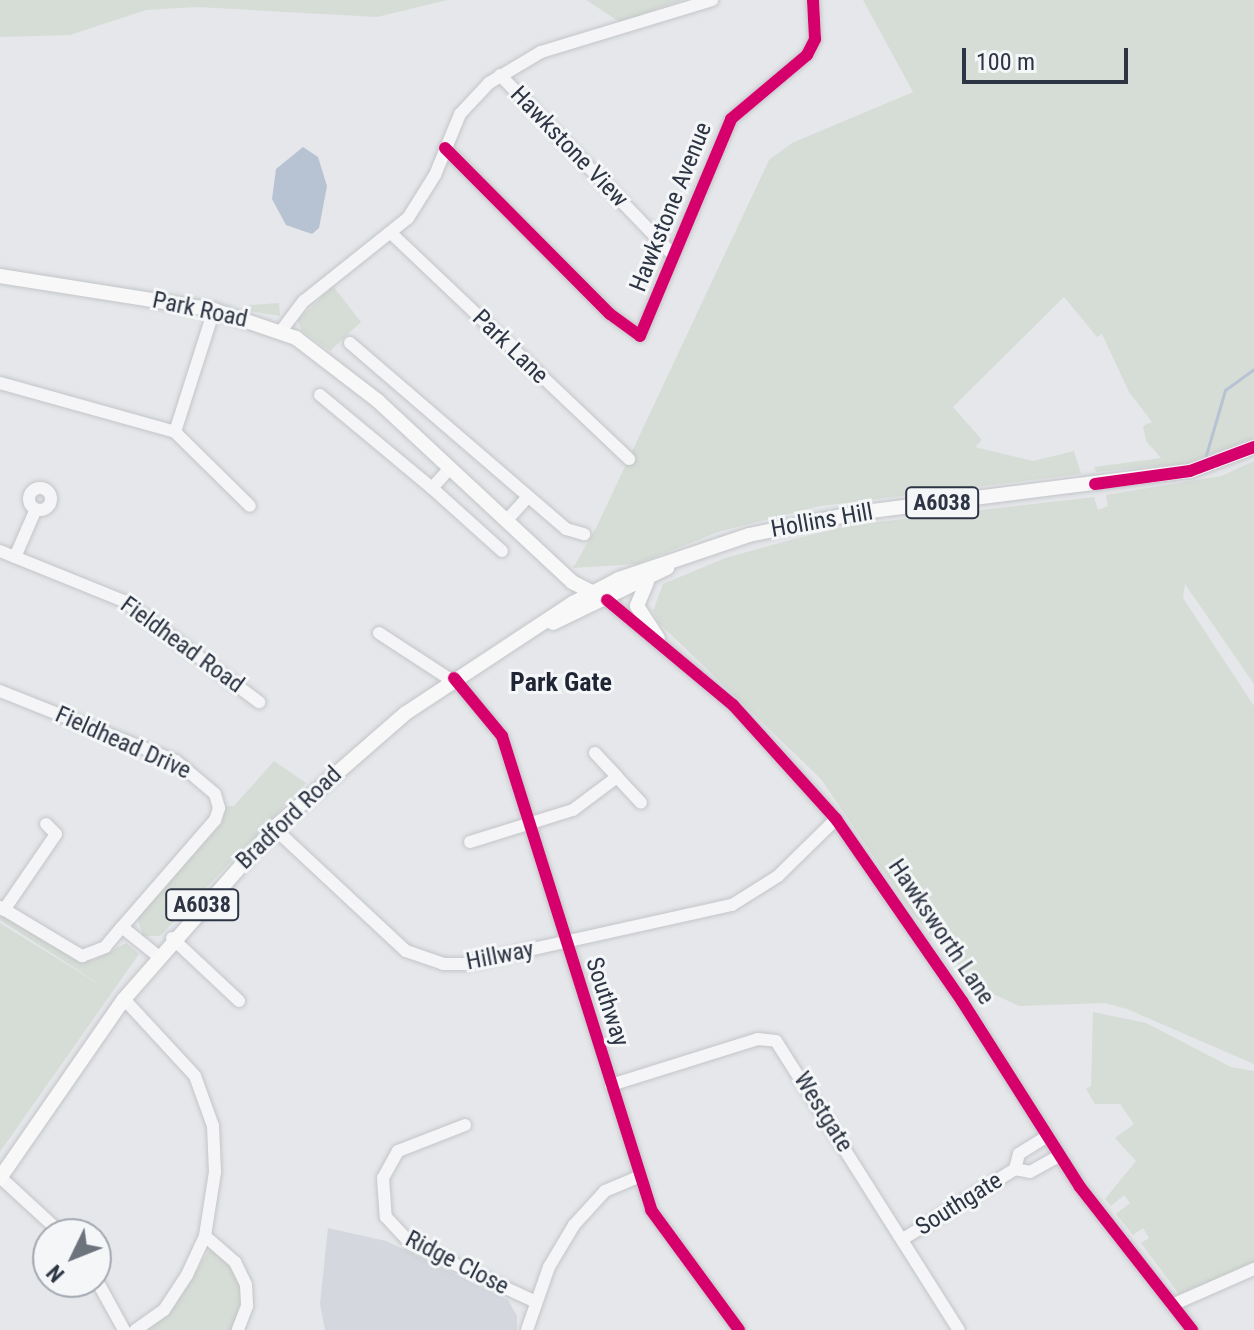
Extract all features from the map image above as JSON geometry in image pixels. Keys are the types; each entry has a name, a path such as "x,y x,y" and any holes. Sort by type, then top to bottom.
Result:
{"main road":[{"name":"Park Road","path":"0,276 214,310 281,331 378,401 555,566 601,596"},
{"name":"Hollins Hill","path":"601,596 677,560 749,535 816,521 1190,471 1254,447"},
{"name":"Hollins Hill","path":"601,596 650,579 677,560"},
{"path":"555,566 564,588 557,612"},
{"path":"650,579 640,590 637,606 658,638"},
{"name":"Bradford Road","path":"543,626 557,612 601,596"},
{"name":"Bradford Road","path":"0,1178 124,999 172,938 274,828 453,679 601,596"}],"street":[{"path":"281,331 304,301 392,234 420,204 460,114 500,75 555,47 712,0"},
{"name":"Hawkstone Avenue","path":"445,148 634,336 646,331 671,253 731,119 807,55 815,39 813,0"},
{"name":"Hawkstone View","path":"500,75 671,253"},
{"name":"Park Lane","path":"392,234 629,459"},
{"path":"175,432 214,310"},
{"path":"350,343 566,529 584,534"},
{"path":"378,401 393,382"},
{"path":"0,383 175,432 250,506"},
{"path":"320,395 502,551"},
{"path":"432,488 450,468"},
{"path":"507,520 528,497"},
{"path":"15,557 36,509"},
{"name":"Fieldhead Road","path":"0,551 96,587 151,617 259,702"},
{"name":"Hawksworth Lane","path":"601,596 658,638 785,758 836,819 962,1001 1059,1156 1192,1330"},
{"name":"Southway","path":"379,633 453,679 502,736 638,1177 664,1231 739,1330"},
{"name":"Fieldhead Drive","path":"0,691 176,761 215,794 219,808 215,820 105,947 82,956 2,909"},
{"path":"595,753 641,803"},
{"path":"470,842 585,804 617,777"},
{"name":"Hillway","path":"274,828 390,939 421,959 465,964 732,905 778,876 836,819"},
{"path":"2,909 56,834 46,824"},
{"path":"122,927 158,956"},
{"path":"172,938 239,1001"},
{"path":"124,999 189,1067 210,1115 215,1172 205,1236 177,1292 153,1320 135,1330"},
{"name":"Westgate","path":"611,1085 758,1039 776,1041 959,1330"},
{"name":"Ridge Close","path":"465,1125 398,1151 383,1178 386,1217 411,1244 534,1301"},
{"name":"Southgate","path":"903,1239 1015,1169 1019,1154 1046,1137"},
{"name":"Southgate","path":"1015,1169 1030,1172 1059,1156"},
{"path":"527,1330 534,1301 559,1248 595,1199 638,1177"},
{"path":"0,1178 44,1218"},
{"path":"205,1236 235,1262 246,1285 247,1306 238,1330"},
{"path":"1172,1305 1254,1269"},
{"path":"106,1298 124,1330"}],"shaded area":[{"path":"0,0 447,0 377,17 197,7 146,10 70,35 0,37"},
{"path":"586,0 682,0 620,22"},
{"path":"863,0 1254,0 1254,438 1186,463 1096,472 1094,467 1161,458 1146,441 1143,426 1152,422 1129,392 1102,334 1097,337 1064,297 953,407 982,440 975,447 1033,461 1074,451 1081,474 820,506 721,531 637,564 573,568 597,526 769,160 792,143 913,92"},
{"path":"333,286 361,322 330,351 301,330 298,320"},
{"path":"279,303 280,316 249,311 249,305"},
{"path":"1254,461 1254,684 1185,584 1183,598 1254,706 1254,1064 1127,1009 1105,1003 1019,1006 976,986 912,913 821,779 659,623 653,611 663,584 725,558 794,539 852,525 1094,497 1098,510 1108,506 1106,495 1221,476"},
{"path":"274,761 306,783 160,936 143,936 137,917 222,823 226,806 234,806"},
{"path":"0,913 80,961 94,960 126,943 139,954 0,1152 0,923 110,991 0,920"},
{"path":"1093,1012 1146,1023 1231,1067 1254,1071 1254,1265 1179,1294 1141,1243 1149,1238 1143,1228 1133,1235 1116,1214 1130,1203 1124,1195 1111,1206 1105,1199 1136,1161 1115,1138 1134,1124 1120,1104 1095,1104 1086,1089 1091,1086"},
{"path":"328,1228 386,1241 508,1300 517,1316 517,1330 325,1330 320,1304"},
{"path":"211,1248 225,1257 239,1278 243,1301 234,1330 148,1330 169,1312"}],"water":[{"path":"303,147 318,157 327,186 319,228 312,234 286,225 272,199 276,169"}],"waterway":[{"path":"1206,455 1225,390 1254,369"}],"cycle path":[{"path":"445,148 610,314 640,336 731,119 807,55 815,39 813,0"},
{"path":"1095,484 1190,471 1254,447"},
{"path":"607,600 733,705 836,819 962,1001 1080,1187 1192,1330"},
{"path":"454,678 502,736 651,1210 739,1330"}],"district":[{"name":"Park Gate","path":"561,683"}]}
